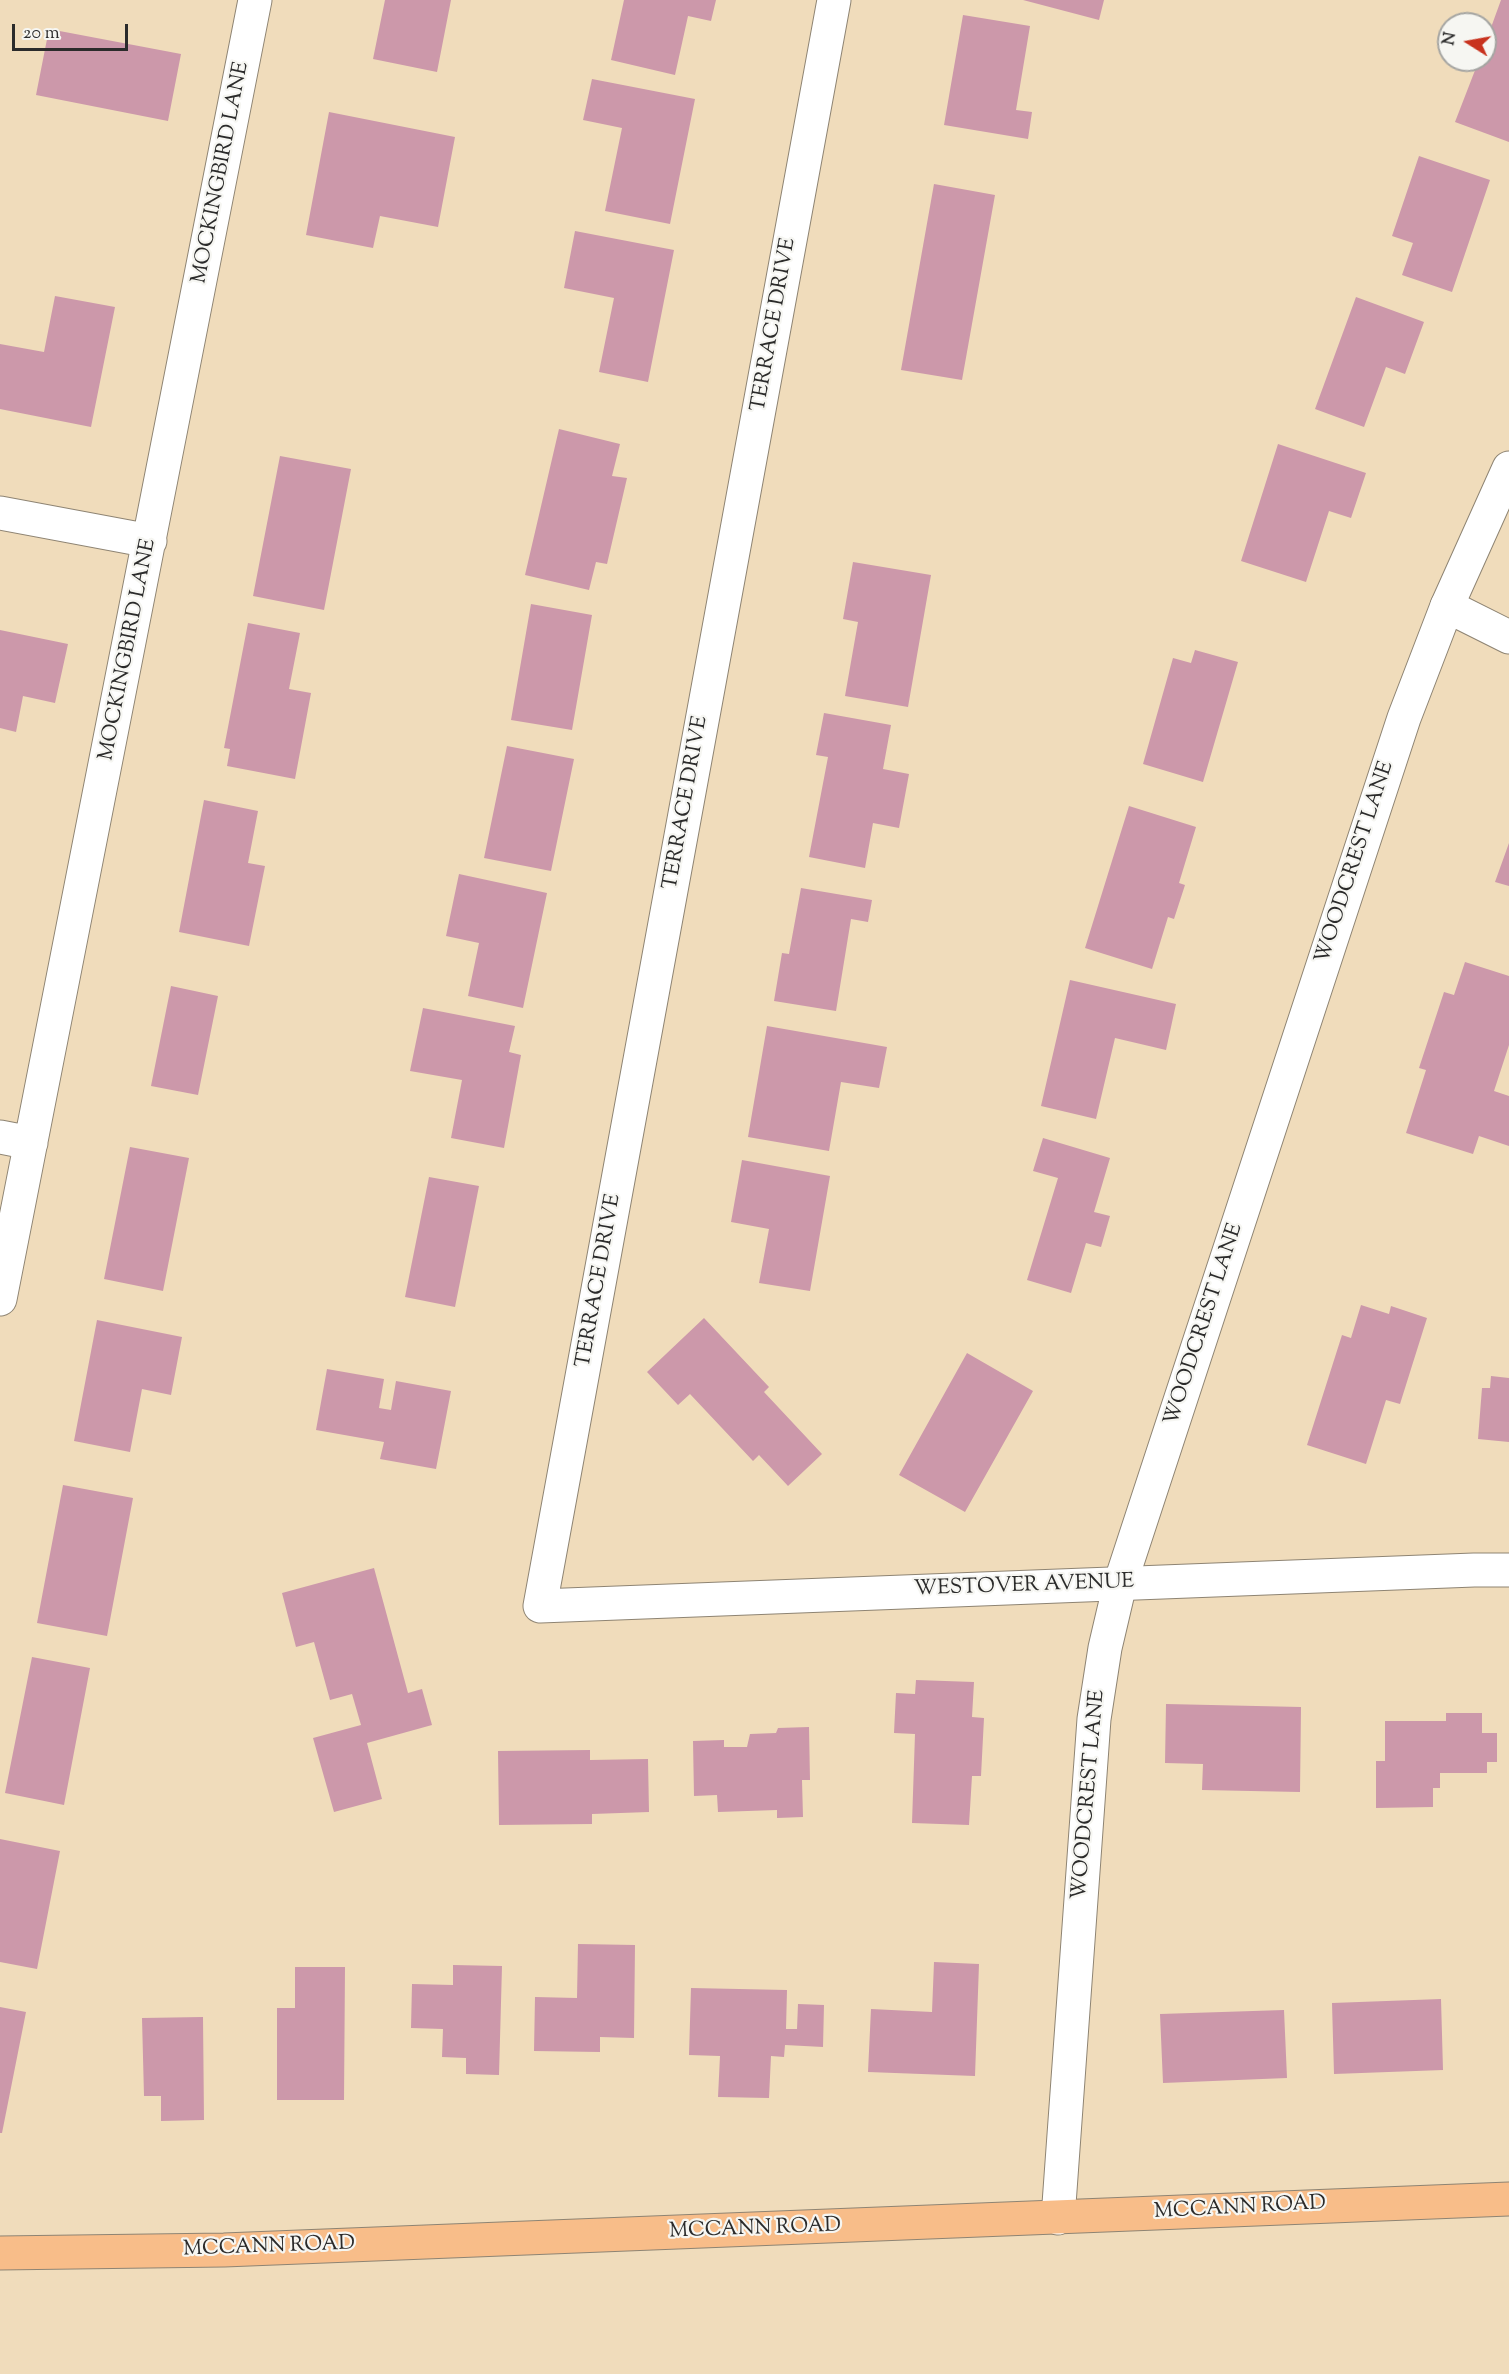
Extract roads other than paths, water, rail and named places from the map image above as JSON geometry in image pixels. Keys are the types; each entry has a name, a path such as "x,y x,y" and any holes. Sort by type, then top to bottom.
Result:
{"main road":[{"name":"MCCANN ROAD","path":"0,2253 224,2250 1509,2199"}],"street":[{"name":"MOCKINGBIRD LANE","path":"0,1299 16,1140 150,541 255,0"},
{"name":"TERRACE DRIVE","path":"540,1606 834,0"},
{"name":"WOODCREST LANE","path":"1058,2218 1094,1719 1105,1648 1120,1584 1404,718 1447,606 1509,468"},
{"path":"0,513 150,541"},
{"path":"1447,606 1509,637"},
{"name":"WESTOVER AVENUE","path":"540,1606 1509,1570"}]}
